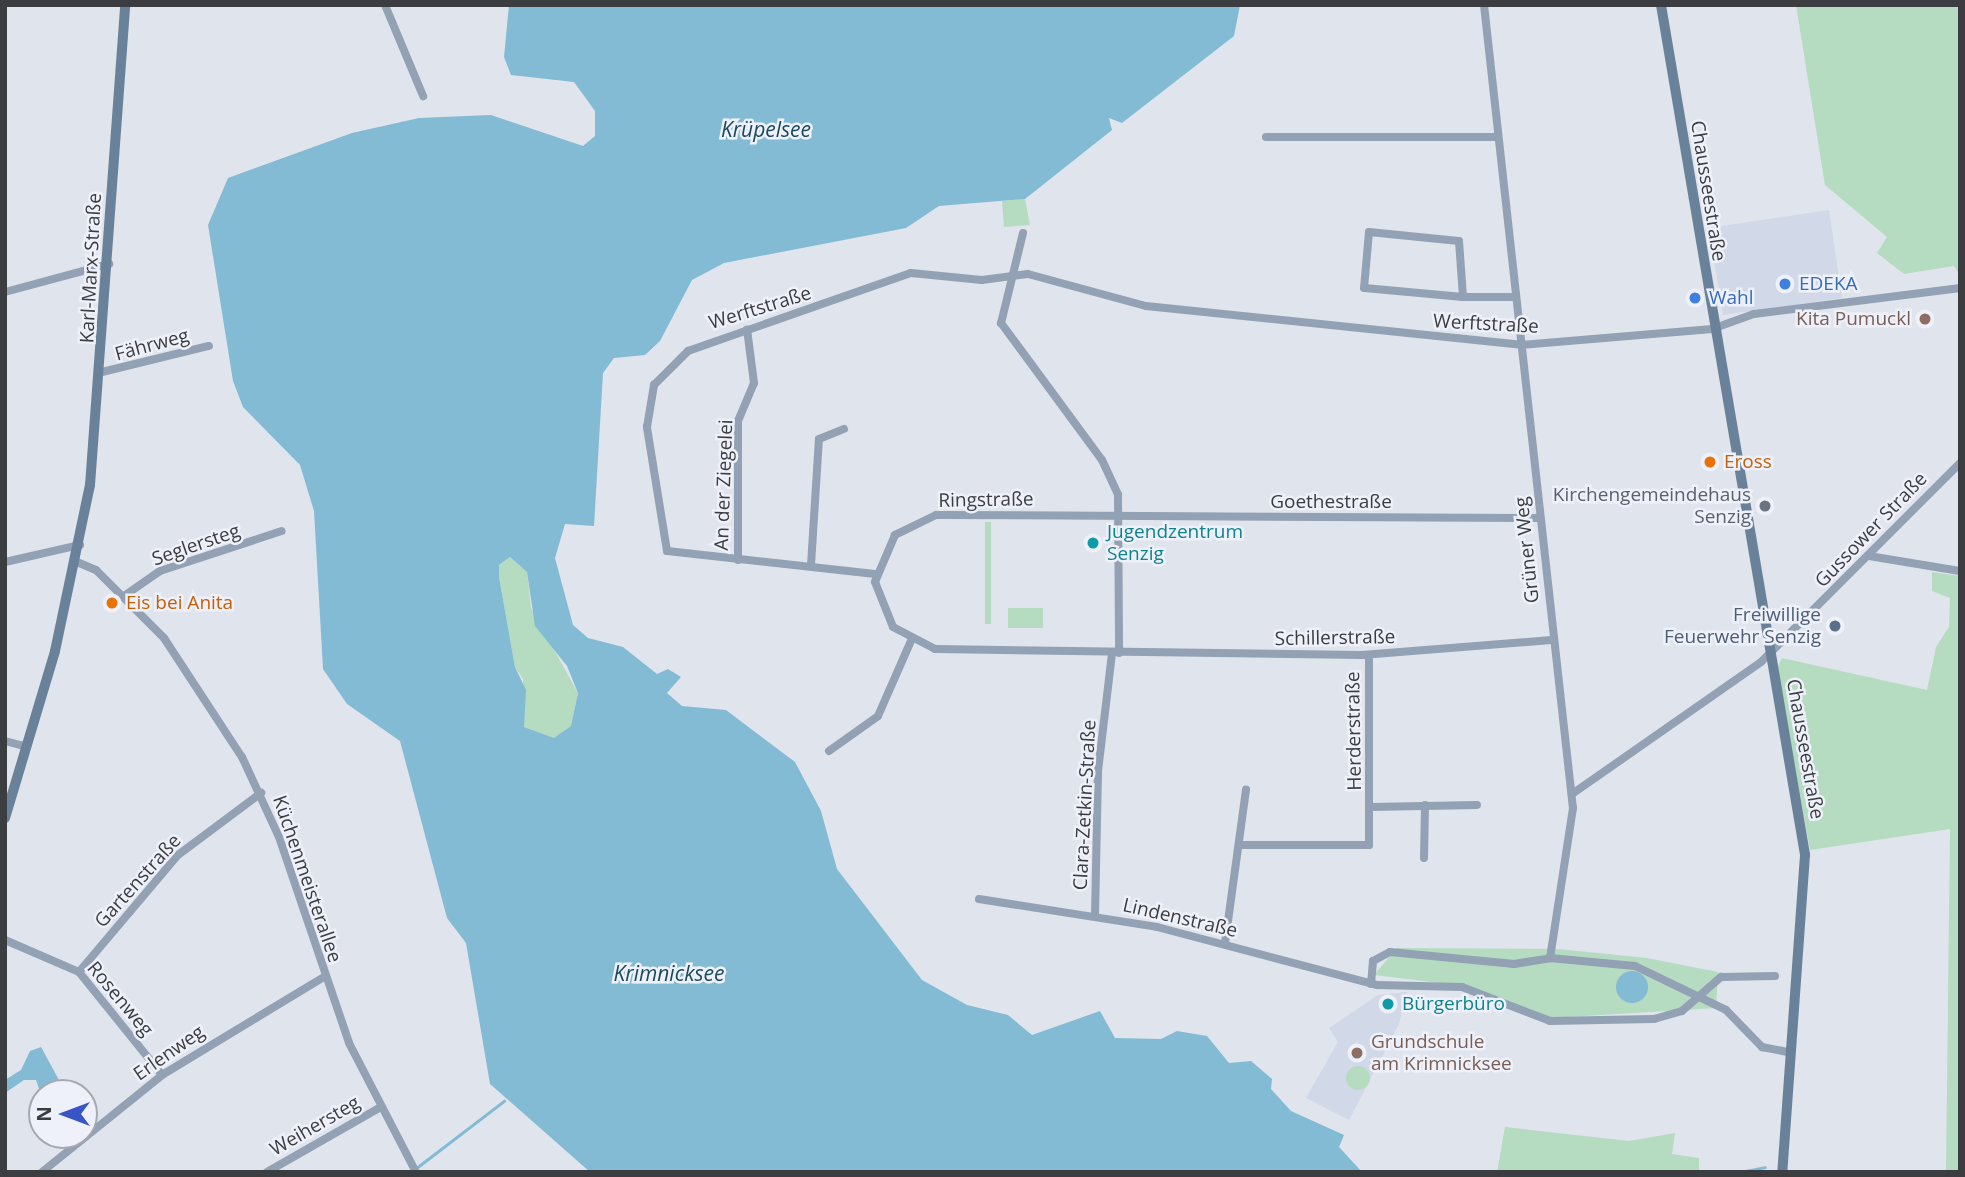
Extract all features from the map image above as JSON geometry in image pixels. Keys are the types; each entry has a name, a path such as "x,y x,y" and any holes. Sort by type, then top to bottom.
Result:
{"main road":[{"name":"Karl-Marx-Straße","path":"5,818 27,747 82,533 102,372 125,5"},
{"name":"Chausseestraße","path":"1661,5 1712,329 1805,855 1787,1052 1782,1172"}],"street":[{"path":"385,5 423,96"},
{"name":"Grüner Weg","path":"1484,5 1551,640 1572,794 1550,958"},
{"path":"1266,137 1497,137"},
{"path":"1463,298 1459,241 1369,232 1364,288 1463,298 1513,296"},
{"path":"1023,233 1001,323 1102,460 1123,515"},
{"path":"5,292 108,264"},
{"name":"Werftstraße","path":"738,560 667,551 647,427 654,385 701,343 894,276 1012,275 1056,279 1158,308 1521,345 1712,329 1754,314 1960,288"},
{"name":"An der Ziegelei","path":"738,560 738,421 754,383 747,329"},
{"name":"Fährweg","path":"102,372 209,346"},
{"path":"811,565 819,439 844,429"},
{"name":"Gussower Straße","path":"1572,794 1769,654 1960,463"},
{"name":"Goethestraße","path":"1123,515 1539,518"},
{"name":"Ringstraße","path":"875,574 895,535 926,517 1123,515"},
{"name":"Clara-Zetkin-Straße","path":"1095,916 1098,771 1116,653 1123,515"},
{"name":"Seglersteg","path":"124,596 160,571 282,531"},
{"path":"5,562 80,545"},
{"path":"1869,556 1960,571"},
{"path":"738,560 811,565 875,574 884,614 911,641 935,649 1116,653"},
{"name":"Küchenmeisterallee","path":"76,562 124,596 205,694 261,793 324,977 379,1108 416,1172"},
{"name":"Schillerstraße","path":"1116,653 1369,654 1551,640"},
{"path":"829,751 878,716 911,641"},
{"name":"Herderstraße","path":"1240,845 1369,845 1369,654"},
{"path":"5,741 27,747"},
{"path":"1225,943 1246,789"},
{"name":"Gartenstraße","path":"79,972 165,869 261,793"},
{"name":"Herderstraße","path":"1370,807 1477,805"},
{"path":"1424,858 1425,806"},
{"name":"Lindenstraße","path":"979,898 1095,916 1225,943 1371,984 1462,987 1549,1021 1654,1019 1682,1012 1721,977 1775,976"},
{"name":"Rosenweg","path":"5,940 79,972 162,1075"},
{"path":"1371,984 1368,972 1381,953 1514,964 1550,958 1635,965 1726,1010 1762,1046 1787,1052"},
{"name":"Erlenweg","path":"43,1172 162,1075 324,977"},
{"name":"Weihersteg","path":"267,1172 379,1108"}],"shaded area":[{"path":"1829,210 1842,298 1723,315 1709,228"},
{"name":"Grundschule am Krimnicksee","path":"1407,992 1399,1024 1349,1120 1306,1098 1338,1042 1329,1028 1378,995"}],"green space":[{"path":"1796,5 1960,5 1960,275 1954,266 1904,274 1877,253 1887,237 1825,185"},
{"path":"1025,199 1030,225 1004,227 1002,201"},
{"path":"985,522 991,522 991,624 985,624"},
{"path":"510,557 527,572 531,608 578,693 571,727 554,738 524,727 523,679 515,667 499,577 499,565"},
{"path":"1932,572 1960,576 1960,1172 1946,1172 1950,829 1810,850 1777,668 1782,658 1927,690 1936,647 1949,627 1950,598 1932,591"},
{"path":"1008,608 1043,608 1043,628 1008,628"},
{"path":"1397,948 1558,949 1647,958 1718,972 1716,1008 1551,1018 1464,986 1374,975"},
{"path":"1353,1066 1363,1066 1370,1073 1370,1083 1363,1090 1353,1090 1346,1083 1346,1073"},
{"path":"1505,1127 1629,1141 1675,1133 1672,1154 1699,1158 1699,1172 1497,1172"}],"water":[{"name":"Krimnicksee","path":"509,5 1240,5 1234,36 1122,123 1109,118 1112,130 1025,199 939,206 906,228 724,263 692,280 660,341 645,355 614,358 603,373 594,526 565,524 555,558 573,625 588,638 623,647 657,674 668,669 681,677 667,693 682,706 726,710 795,762 821,811 837,869 922,980 967,1005 1008,1015 1032,1035 1100,1011 1115,1038 1161,1039 1177,1031 1207,1036 1229,1063 1251,1061 1272,1079 1271,1089 1291,1111 1344,1135 1339,1147 1362,1172 590,1172 490,1084 466,943 447,918 400,741 347,704 323,669 314,511 300,465 243,407 233,381 208,225 228,178 352,133 419,118 491,115 583,146 595,136 595,111 574,82 511,75 504,57","holes":["510,557 527,572 535,626 567,666 578,693 571,726 554,738 524,727 526,690 515,667 499,565"]},
{"path":"1632,971 1643,976 1648,987 1643,998 1632,1003 1621,998 1616,987 1621,976"},
{"path":"41,1047 58,1079 24,1080 5,1093 5,1080 21,1070 30,1051"}],"waterway":[{"path":"411,1172 504,1101"},
{"path":"1740,1172 1765,1167"}],"place":[{"name":"EDEKA","path":"1785,284"},
{"name":"Wahl","path":"1695,298"},
{"name":"Kita Pumuckl","path":"1925,319"},
{"name":"Eross","path":"1710,462"},
{"name":"Kirchengemeindehaus Senzig","path":"1765,506"},
{"name":"Jugendzentrum Senzig","path":"1093,543"},
{"name":"Eis bei Anita","path":"112,603"},
{"name":"Freiwillige Feuerwehr Senzig","path":"1835,626"},
{"name":"Bürgerbüro","path":"1388,1004"},
{"name":"Grundschule am Krimnicksee","path":"1357,1053"}],"water label":[{"name":"Krüpelsee","path":"766,129"}]}
